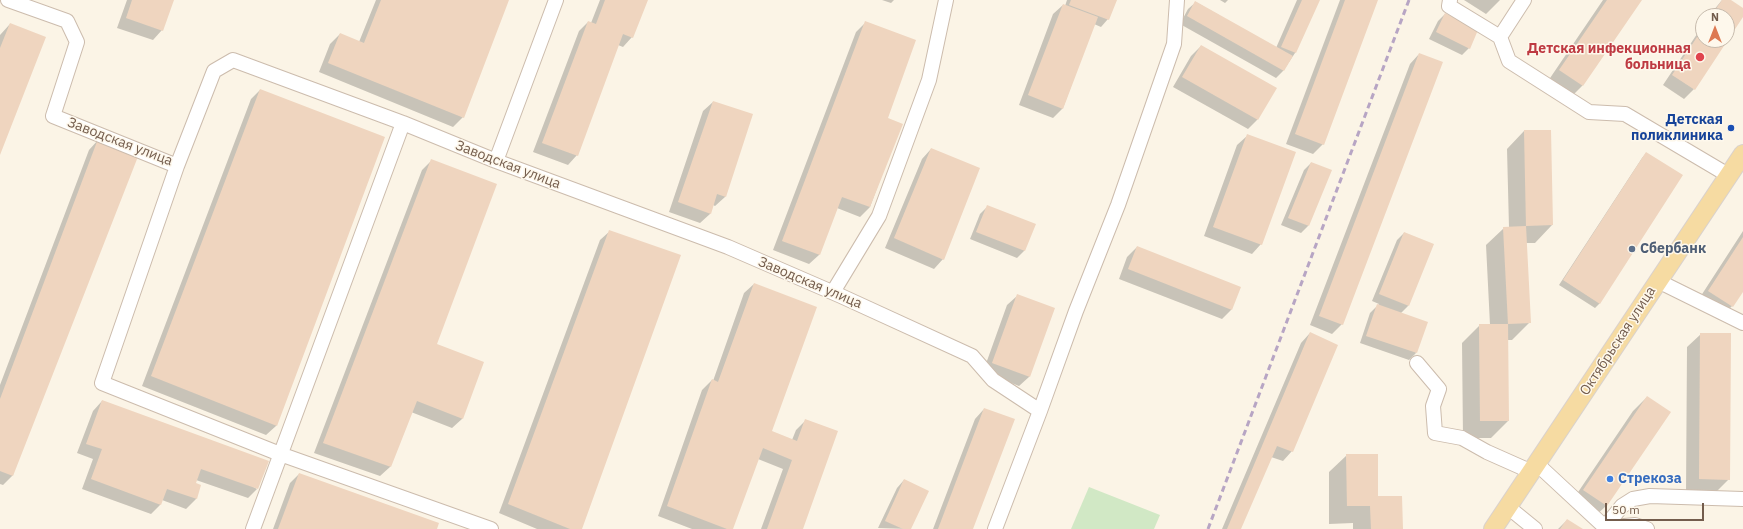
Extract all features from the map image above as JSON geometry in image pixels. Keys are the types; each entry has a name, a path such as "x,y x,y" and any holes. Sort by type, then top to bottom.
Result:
{"main road":[{"name":"Октябрьская улица","path":"1493,529 1743,154"}],"street":[{"name":"Заводская улица","path":"8,0 67,21 77,42 53,116 177,166 214,71 233,60 496,161 728,247 833,292 972,356 993,380 1040,411"},
{"path":"496,161 556,0"},
{"path":"833,292 879,216 929,80 946,0"},
{"path":"995,529 1076,311 1118,205 1174,44 1177,0"},
{"path":"1450,0 1449,6 1500,37 1509,61 1589,112 1625,114 1728,175"},
{"path":"1500,37 1524,0"},
{"path":"253,529 403,124"},
{"path":"177,166 102,383 280,454 468,525 491,529"},
{"path":"1658,280 1742,319"},
{"path":"1417,363 1439,389 1433,406 1435,433 1462,438 1486,452 1535,468 1606,528 1635,525 1647,529"},
{"path":"1606,528 1622,506 1633,499 1650,496 1743,499"},
{"path":"1508,507 1535,529"}],"green space":[{"path":"1089,487 1160,515 1154,529 1071,529"}],"building":[{"path":"132,0 174,0 163,31 126,18"},
{"path":"381,0 509,0 464,118 328,63 340,33 364,43"},
{"path":"605,0 648,0 633,38 623,34 578,156 542,143 588,21 596,24"},
{"path":"1071,0 1117,0 1109,20 1069,5"},
{"path":"1302,0 1320,0 1296,53 1281,47"},
{"path":"1345,0 1378,0 1324,145 1295,134"},
{"path":"1607,0 1642,0 1583,86 1559,70"},
{"name":"Детская инфекционная больница","path":"1722,0 1731,0 1743,8 1743,17 1735,29 1735,8 1716,8"},
{"path":"1195,1 1293,56 1284,71 1187,16"},
{"path":"1063,4 1098,17 1063,109 1028,95"},
{"path":"1445,13 1478,30 1470,49 1436,32"},
{"path":"865,21 916,40 888,118 903,124 870,207 842,197 820,255 782,241"},
{"path":"10,23 46,37 0,155 0,48"},
{"name":"Детская инфекционная больница","path":"1695,40 1695,48 1723,48 1695,90 1672,75"},
{"path":"1201,45 1277,88 1258,120 1182,77"},
{"path":"1419,53 1443,62 1343,325 1319,316"},
{"path":"260,89 385,137 277,426 151,376"},
{"path":"713,101 753,114 726,197 717,194 711,214 678,202"},
{"path":"1524,130 1551,130 1553,225 1526,226"},
{"path":"1247,134 1296,152 1262,245 1213,227"},
{"path":"98,139 139,154 13,476 0,471 0,399"},
{"path":"931,148 980,168 944,260 894,238"},
{"path":"1646,152 1683,175 1600,304 1563,280"},
{"path":"431,159 497,184 437,344 484,362 463,419 417,401 391,467 323,443"},
{"path":"1311,162 1332,170 1309,226 1288,218"},
{"path":"987,205 1036,224 1025,251 976,232"},
{"path":"1526,226 1531,323 1508,324 1503,227"},
{"path":"609,230 681,255 582,529 570,529 508,504"},
{"path":"1404,232 1434,244 1409,306 1379,294"},
{"path":"1743,237 1743,292 1733,307 1708,291"},
{"path":"1137,246 1241,287 1232,310 1128,269"},
{"path":"754,283 817,307 772,431 797,441 805,419 838,431 803,529 767,529 792,460 763,448 733,529 727,529 667,506 712,379 718,382"},
{"path":"1017,294 1055,308 1030,377 992,363"},
{"path":"1377,304 1428,322 1417,353 1366,336"},
{"path":"1479,324 1508,324 1509,421 1480,421"},
{"path":"1310,332 1338,345 1293,452 1277,446 1241,529 1227,529"},
{"path":"1700,333 1731,333 1730,480 1699,479"},
{"path":"1647,396 1671,412 1607,506 1583,490"},
{"path":"102,400 269,461 258,489 201,469 196,483 201,485 197,499 167,489 161,505 91,479 102,449 86,444"},
{"path":"984,408 1015,419 973,529 938,529"},
{"path":"1346,454 1378,454 1378,496 1402,496 1403,529 1371,529 1370,506 1347,506"},
{"path":"299,473 439,523 437,529 278,529"},
{"path":"904,479 929,491 911,529 903,529 885,521"},
{"path":"1567,519 1583,529 1560,529"}],"railway":[{"path":"1208,529 1409,0"}],"place":[{"name":"Детская инфекционная больница","path":"1700,57"},
{"name":"Детская поликлиника","path":"1731,128"},
{"name":"Сбербанк","path":"1632,249"},
{"name":"Стрекоза","path":"1610,479"}]}
